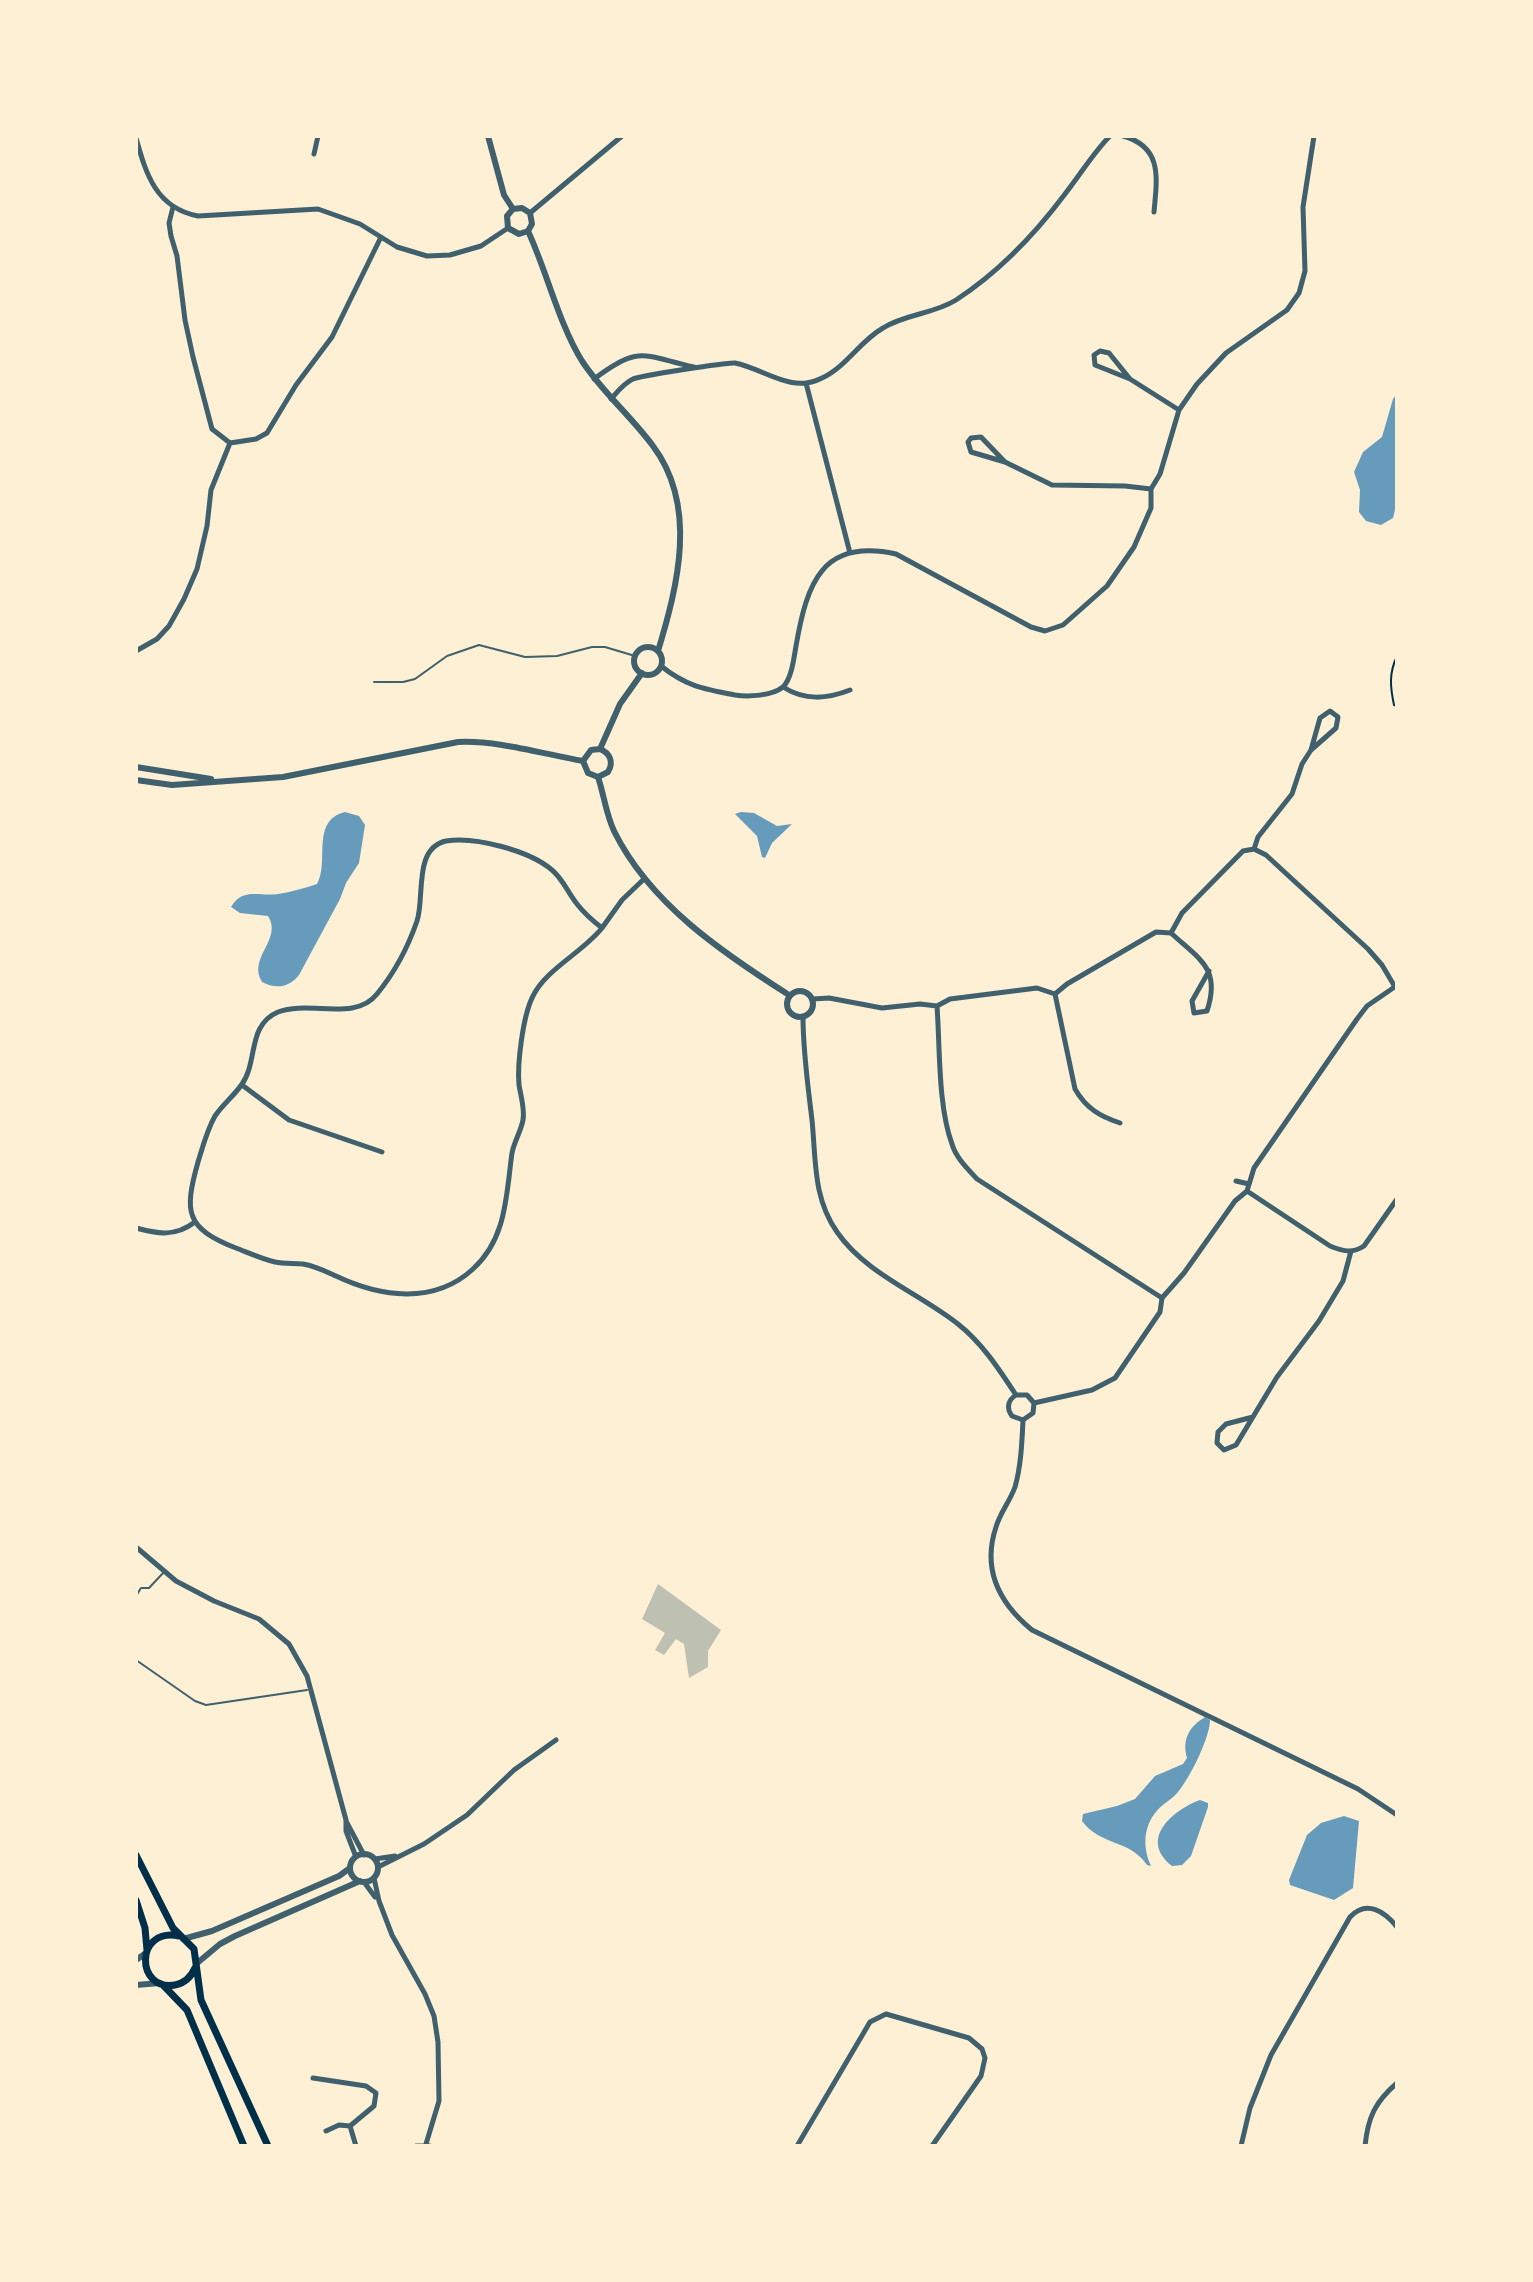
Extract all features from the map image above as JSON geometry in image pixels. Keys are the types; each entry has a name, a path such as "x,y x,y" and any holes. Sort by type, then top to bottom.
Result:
{"main road":[{"path":"136,1855 163,1911 194,1949 201,2000 268,2146"},
{"path":"136,1900 145,1928 149,1974 187,2010 244,2146"},
{"path":"147,1952 152,1943 166,1935 182,1938"},
{"path":"162,1984 179,1984 192,1974 196,1965"}],"street":[{"path":"314,154 318,136"},
{"path":"488,136 504,195 513,209"},
{"path":"530,213 622,136"},
{"path":"611,399 634,378 727,362 787,383 821,379 837,369 856,347 885,326 944,307 979,284 1033,234 1110,136"},
{"path":"1123,136 1146,146 1153,157 1157,182 1154,212"},
{"path":"661,666 685,684 707,690 744,696 768,693 783,687 792,664 805,600 812,584 822,570 839,557 872,549 896,554 1031,627 1053,630 1069,620 1107,586 1134,547 1151,508 1151,489 1160,474 1179,410 1197,384 1226,353 1287,310 1299,293 1305,271 1303,207 1314,136"},
{"path":"136,138 147,176 173,207 182,213 198,216 318,209 360,224 397,247 427,256 450,255 481,246 508,228"},
{"path":"173,207 169,223 193,357 212,429 230,443 256,439 267,433 296,385 332,337 381,237"},
{"path":"522,208 530,213 532,224 528,231 519,234 508,228 506,220 513,209 522,208"},
{"path":"528,231 570,338 594,379 656,449 678,497 680,556 658,651 662,658 661,666 651,674 642,673 635,664 635,656 645,647 658,651"},
{"path":"1130,379 1109,353 1100,351 1094,355 1095,365 1130,379 1179,410"},
{"path":"594,379 625,358 641,354 699,368"},
{"path":"806,383 850,553"},
{"path":"1005,462 981,437 971,438 968,442 971,452 1005,462 1052,485 1151,489"},
{"path":"136,651 157,639 169,626 184,599 197,569 211,490 230,443"},
{"path":"600,749 608,754 611,763 608,772 598,777 588,773 583,761 587,753 600,749 620,704 642,673"},
{"path":"783,687 802,697 832,697 850,690"},
{"path":"1254,849 1258,837 1292,794 1302,764 1311,750 1336,728 1338,717 1335,713 1330,711 1320,718 1311,750"},
{"path":"136,780 172,785 283,777 458,742 485,741 583,761"},
{"path":"136,767 226,781"},
{"path":"598,777 612,827 646,877 693,928 789,995"},
{"path":"602,928 577,905 554,872 538,860 493,845 459,841 438,844 426,861 419,916 404,954 375,997 362,1006 344,1009 297,1007 274,1013 260,1027 249,1072 207,1132 190,1195 190,1210 195,1222 213,1239 264,1259 318,1268 350,1283 386,1292 410,1295 431,1292 472,1270 492,1247 506,1206 513,1149 523,1122 520,1066 527,1010 533,993 546,978 590,944 602,928 622,900 646,877"},
{"path":"1034,1403 1092,1390 1115,1378 1160,1312 1162,1298 1248,1187 1254,1168 1357,1019 1367,1006 1396,986 1368,949 1266,855 1254,849 1243,851 1182,913 1171,933"},
{"path":"1055,994 1156,932 1171,933 1209,971 1212,976 1212,996 1207,1011 1194,1013 1192,1001 1209,971"},
{"path":"813,999 829,998 882,1008 920,1004 937,1006 950,999 1037,988 1055,994"},
{"path":"800,990 808,993 813,999 811,1012 803,1017 795,1016 789,1011 789,995 800,990"},
{"path":"1055,994 1075,1089 1083,1102 1099,1116 1120,1123"},
{"path":"937,1006 946,1125 952,1147 964,1165 977,1179 1162,1298"},
{"path":"803,1017 815,1177 827,1215 837,1233 862,1259 958,1324 998,1366 1016,1395"},
{"path":"242,1085 289,1120 382,1152"},
{"path":"1236,1181 1330,1246 1343,1251 1364,1246 1397,1199"},
{"path":"136,1228 159,1235 186,1229 195,1222"},
{"path":"1253,1417 1226,1424 1218,1432 1217,1443 1224,1450 1236,1445 1253,1417 1277,1377 1319,1321 1343,1281 1351,1251"},
{"path":"1023,1420 1015,1418 1008,1408 1010,1400 1016,1395 1027,1395 1034,1403 1033,1413 1023,1420 1014,1488 997,1523 992,1542 993,1573 1008,1608 1032,1630 1358,1789 1397,1815"},
{"path":"136,1547 164,1572 214,1601 248,1613 269,1626 297,1656 312,1689 346,1820 346,1831 360,1856 376,1863 424,1844 467,1815 514,1770 556,1740"},
{"path":"182,1938 212,1931 339,1876 360,1856"},
{"path":"376,1863 374,1878 379,1901 392,1935 425,1994 434,2016 438,2042 439,2101 428,2145 416,2146"},
{"path":"350,1868 353,1876 379,1901"},
{"path":"196,1965 220,1944 235,1936 374,1878"},
{"path":"1241,2146 1250,2108 1271,2055 1350,1917 1362,1908 1377,1909 1397,1927"},
{"path":"136,1960 147,1952"},
{"path":"136,1985 162,1984"},
{"path":"797,2146 870,2022 886,2014 969,2038 982,2049 985,2058 981,2076 932,2146"},
{"path":"313,2078 366,2086 373,2089 376,2100 374,2106 350,2126 339,2125 326,2131"},
{"path":"1365,2146 1367,2123 1373,2108 1397,2083"},
{"path":"350,2126 356,2146"}],"lane":[{"path":"374,682 415,679 447,656 479,645 525,657 557,656 592,647 605,647 635,656"},
{"path":"136,1596 141,1588 149,1588 164,1572"},
{"path":"136,1660 195,1701 206,1705 312,1689"}],"path":[{"path":"1397,656 1390,671 1390,688 1394,705 1397,706"}],"water":[{"path":"1397,394 1395,512 1393,518 1381,525 1366,521 1359,512 1360,490 1354,472 1363,452 1382,437"},
{"path":"345,812 359,816 365,825 359,863 299,975 282,986 262,982 259,965 271,933 268,916 240,913 231,907 246,895 278,894 317,884 324,833 334,817"},
{"path":"754,813 777,826 792,824 772,843 765,858 762,857 757,836 735,814"},
{"path":"1205,1717 1210,1720 1209,1727 1193,1768 1183,1786 1157,1810 1148,1825 1145,1841 1151,1866 1132,1851 1089,1829 1082,1821 1083,1814 1135,1799 1155,1776 1183,1764 1187,1758 1185,1745 1188,1734"},
{"path":"1200,1800 1208,1803 1208,1807 1191,1856 1182,1865 1172,1866 1162,1856 1158,1846 1159,1836 1170,1818"},
{"path":"1344,1816 1359,1821 1353,1888 1334,1900 1290,1885 1289,1880 1307,1835 1321,1823"}],"building":[{"path":"658,1584 721,1630 708,1651 708,1667 689,1678 684,1644 676,1639 664,1655 655,1650 665,1633 642,1619"}]}
